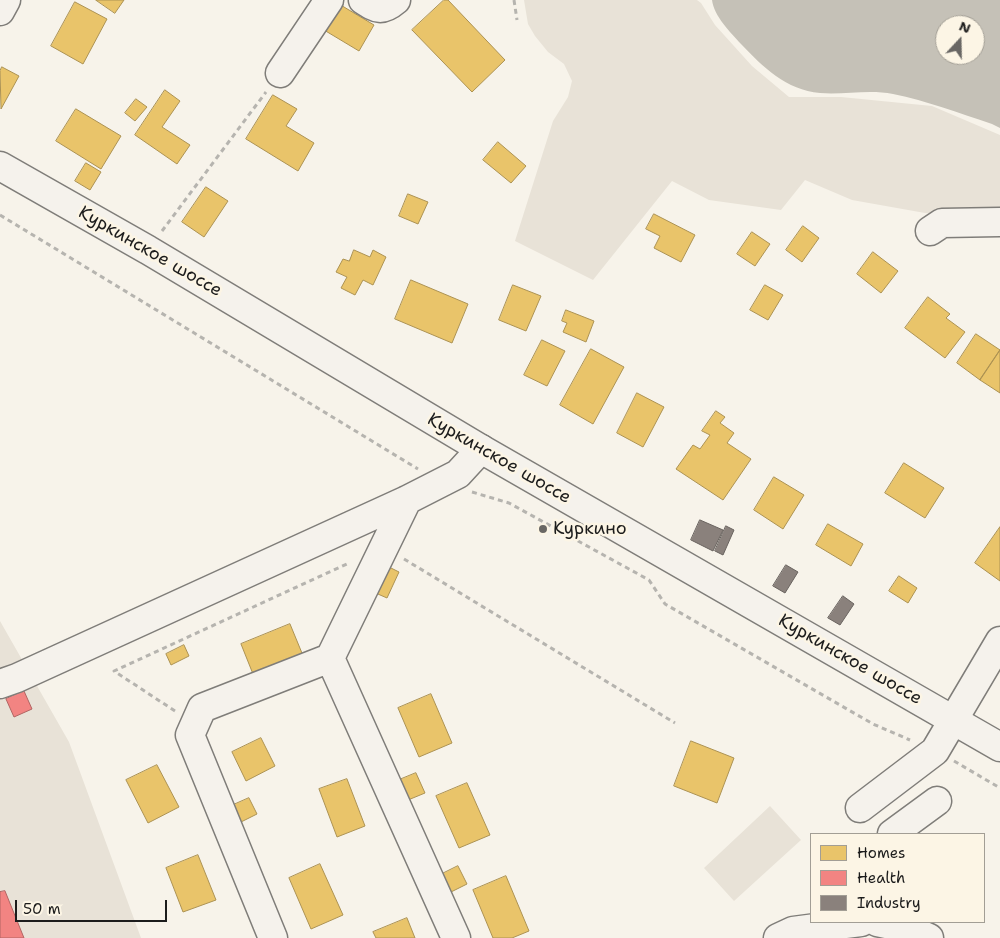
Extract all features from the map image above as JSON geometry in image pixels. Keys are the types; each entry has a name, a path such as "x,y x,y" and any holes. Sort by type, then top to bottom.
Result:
{"main road":[{"path":"0,10 6,0"},
{"path":"280,73 329,0"},
{"path":"363,0 377,8 386,7 396,0"},
{"name":"Куркинское шоссе","path":"0,166 148,250 481,450 1000,747"},
{"path":"930,231 942,223 1000,222"},
{"path":"0,684 17,678 407,500 458,474 481,450"},
{"path":"273,938 190,735 202,708 330,658 407,500"},
{"path":"860,808 935,750 1000,641"},
{"path":"330,658 456,938"},
{"path":"893,833 937,801"},
{"path":"786,934 810,909"},
{"path":"786,934 855,923"},
{"path":"882,923 909,929 929,938"}],"path":[{"path":"514,0 517,20"},
{"path":"148,250 280,73"},
{"path":"0,215 440,483 509,503 649,580 665,604 873,724 935,750 1000,788"}],"shaded area":[{"path":"524,0 697,0 715,25 752,66 789,97 841,97 932,106 1000,135 1000,215 925,213 852,200 805,180 781,210 709,200 672,181 593,280 515,241 553,121 568,97 572,81 564,64 548,52 535,36 528,24"},
{"path":"712,0 1000,0 1000,128 918,100 893,94 875,92 820,93 796,87 776,76 758,61 728,29 716,12"},
{"path":"0,621 69,742 141,938 0,938"},
{"path":"770,806 801,840 734,901 704,868"}],"building: Homes":[{"path":"96,0 124,0 115,13"},
{"path":"444,0 448,0 505,60 472,92 412,30"},
{"path":"75,2 107,19 83,64 51,46"},
{"path":"339,4 374,25 359,51 324,30"},
{"path":"2,67 19,76 1,109 0,71"},
{"path":"165,90 180,101 162,127 190,145 177,164 135,135"},
{"path":"273,95 297,109 286,126 314,143 298,171 246,139"},
{"path":"136,99 147,107 135,121 125,113"},
{"path":"76,109 121,136 101,169 56,141"},
{"path":"498,142 526,166 511,183 483,160"},
{"path":"86,163 101,172 90,190 75,181"},
{"path":"206,187 228,201 204,237 182,222"},
{"path":"408,194 428,202 418,224 399,216"},
{"path":"654,214 695,235 681,262 654,248 660,236 646,229"},
{"path":"803,226 819,238 802,262 786,250"},
{"path":"752,232 770,244 755,266 737,254"},
{"path":"354,250 370,257 373,250 386,257 373,285 363,280 355,295 341,288 347,277 336,272 343,259 349,261"},
{"path":"873,252 898,271 881,293 857,274"},
{"path":"411,280 468,304 452,343 395,319"},
{"path":"513,285 541,296 526,331 499,320"},
{"path":"765,285 783,295 768,320 750,310"},
{"path":"928,297 950,314 946,318 965,332 945,358 905,328"},
{"path":"566,310 594,321 586,342 563,332 567,323 562,321"},
{"path":"976,334 1000,350 980,380 957,363"},
{"path":"542,340 565,351 547,386 524,375"},
{"path":"591,349 624,367 593,424 560,405"},
{"path":"1000,350 1000,393 980,380"},
{"path":"637,393 664,407 643,447 617,433"},
{"path":"716,411 725,417 720,423 734,433 727,443 751,459 723,500 676,469 693,445 700,449 710,435 702,431"},
{"path":"904,463 944,488 925,518 885,493"},
{"path":"774,477 804,495 783,529 754,510"},
{"path":"828,524 863,544 851,566 816,545"},
{"path":"1000,527 1000,581 975,563"},
{"path":"383,564 399,572 387,598 371,591"},
{"path":"899,576 917,588 908,603 889,591"},
{"path":"290,624 304,658 255,679 241,644"},
{"path":"184,645 189,656 171,665 166,654"},
{"path":"431,694 452,743 419,757 398,708"},
{"path":"261,738 275,766 246,781 232,752"},
{"path":"691,741 734,758 717,803 674,786"},
{"path":"157,765 179,807 148,823 126,780"},
{"path":"416,773 425,793 408,800 399,780"},
{"path":"347,779 365,826 337,837 319,789"},
{"path":"467,783 490,835 459,848 436,796"},
{"path":"249,798 257,814 239,823 231,806"},
{"path":"198,855 216,900 183,912 166,868"},
{"path":"320,864 343,915 311,929 289,878"},
{"path":"458,866 467,884 451,892 442,874"},
{"path":"506,876 529,931 512,938 493,938 473,890"},
{"path":"407,918 415,938 376,938 373,932"}],"building: Health":[{"path":"24,691 32,709 14,717 6,699"},
{"path":"5,891 24,938 0,938 0,892"}],"building: Industry":[{"path":"700,520 723,530 713,551 691,540"},
{"path":"726,526 734,530 723,555 715,551"},
{"path":"786,565 798,572 785,593 773,586"},
{"path":"843,596 854,604 840,625 828,618"}],"place":[{"name":"Куркино","path":"543,529"}]}
